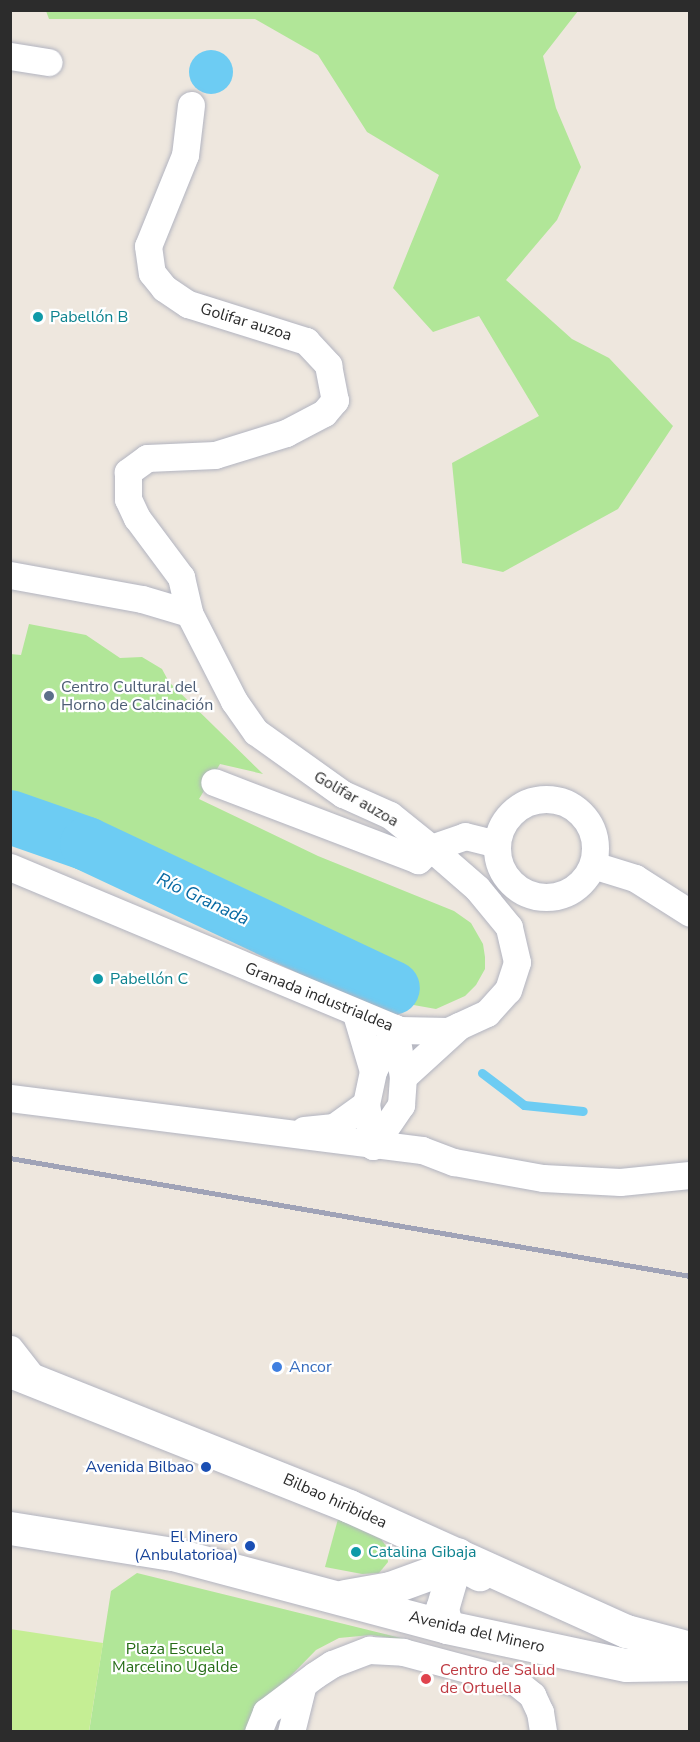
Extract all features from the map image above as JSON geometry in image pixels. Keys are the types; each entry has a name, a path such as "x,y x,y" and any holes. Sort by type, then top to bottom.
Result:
{"street":[{"path":"10,56 49,62"},
{"name":"Golifar auzoa","path":"191,105 185,155 148,246 152,273 164,288 188,304 306,341 328,365 335,400 324,413 286,433 215,455 147,458 128,472 128,499 137,518 181,577 189,613 234,701 256,732 343,794 390,815 431,848"},
{"path":"10,575 142,599 189,613"},
{"path":"214,782 418,860 431,848 465,836 496,844"},
{"path":"535,800 562,801 587,820 596,848 593,865 575,888 564,894 538,897 510,882 500,867 496,844 505,820 523,804 535,800"},
{"name":"Granada industrialdea","path":"10,867 356,1014 395,1028 448,1031 488,1013 508,990 517,962 509,927 477,888 431,848"},
{"path":"593,865 635,878 690,913"},
{"path":"356,1014 374,1071"},
{"path":"403,1077 460,1025"},
{"path":"373,1146 366,1104 374,1071 395,1028"},
{"path":"395,1028 403,1077 401,1105 423,1150"},
{"path":"10,1098 273,1134 423,1150 454,1162 543,1178 620,1182 690,1175"},
{"path":"273,1134 334,1127 366,1104"},
{"path":"373,1146 401,1105"},
{"path":"10,1349 22,1375"},
{"name":"Bilbao hiribidea","path":"22,1375 242,1461 401,1531 468,1568 582,1625 626,1631 690,1648"},
{"name":"Avenida del Minero","path":"10,1528 173,1554 447,1627 626,1665 690,1664"},
{"path":"390,1588 402,1568 401,1531"},
{"path":"337,1598 390,1588 457,1560"},
{"path":"446,1662 447,1627 442,1609 457,1560"},
{"path":"258,1731 266,1712 332,1664 369,1650 403,1652 516,1682 532,1695 543,1731"},
{"path":"291,1731 302,1688"}],"green space":[{"path":"46,11 578,11 543,56 556,108 581,167 557,220 506,280 572,339 609,358 673,426 618,509 503,572 462,563 452,463 539,416 479,316 433,332 393,288 439,175 367,132 318,55 255,19 49,19"},
{"path":"29,624 86,635 120,658 142,657 162,669 169,682 263,774 220,764 199,799 318,856 454,911 471,923 483,944 485,969 476,985 465,996 436,1009 408,1004 11,842 10,654 21,655"},
{"path":"338,1519 381,1539 386,1546 388,1562 379,1573 362,1574 325,1567"},
{"name":"Plaza Escuela Marcelino Ugalde","path":"137,1573 417,1642 371,1635 339,1638 316,1650 273,1694 247,1731 89,1732 111,1591"},
{"path":"10,1629 103,1643 89,1731 11,1731"}],"water":[{"path":"211,50 226,57 233,72 226,87 211,94 196,87 189,72 196,57"}],"waterway":[{"name":"Río Granada","path":"10,817 87,844 393,988"},
{"path":"482,1073 524,1105 583,1111"}],"railway":[{"path":"10,1158 690,1276"}],"place":[{"name":"Pabellón B","path":"38,317"},
{"name":"Centro Cultural del Horno de Calcinación","path":"49,696"},
{"name":"Pabellón C","path":"98,979"},
{"name":"Ancor","path":"277,1367"},
{"name":"Avenida Bilbao","path":"206,1467"},
{"name":"El Minero (Anbulatorioa)","path":"250,1546"},
{"name":"Catalina Gibaja","path":"356,1552"},
{"name":"Centro de Salud de Ortuella","path":"426,1679"}]}
